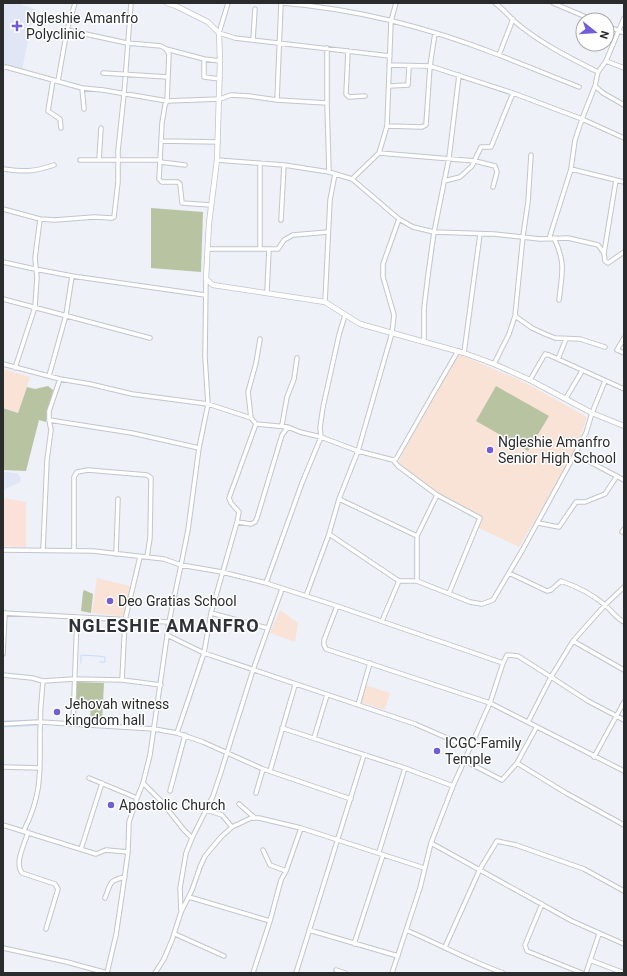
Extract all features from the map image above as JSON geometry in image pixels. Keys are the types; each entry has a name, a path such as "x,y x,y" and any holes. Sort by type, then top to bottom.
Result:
{"street":[{"path":"58,81 67,30 75,3"},
{"path":"3,209 40,219 55,220 87,217 114,217 118,182 118,160 131,3"},
{"path":"167,3 208,22 218,33 235,38 390,56"},
{"path":"3,948 67,962 107,973 116,935 125,878 129,822 143,783 150,755 169,622 188,530 199,448 208,404 205,357 205,295 209,223 218,142 220,61 218,33 228,3"},
{"path":"277,100 282,3 338,9 460,40 579,87"},
{"path":"352,179 379,153 387,126 391,22 396,3"},
{"path":"495,3 513,19 552,47 569,58 598,72"},
{"path":"553,3 575,12"},
{"path":"253,40 255,9"},
{"path":"549,239 572,169 575,140 582,118 595,86 598,72 606,61 624,18"},
{"path":"499,55 513,19"},
{"path":"615,29 624,33"},
{"path":"67,30 127,43 161,46 166,49 204,59 220,61"},
{"path":"387,126 422,127 426,125 430,66 435,33"},
{"path":"327,48 329,172"},
{"path":"166,49 169,54 167,101 162,123 159,179 162,182 178,182 180,184 182,203 211,205"},
{"path":"348,51 346,94 349,97 365,96"},
{"path":"204,59 204,78 220,79"},
{"path":"606,61 624,68"},
{"path":"389,65 430,66 460,75 582,118 624,138"},
{"path":"389,86 408,85 409,66"},
{"path":"3,68 6,67 82,88 167,101 220,99 231,95 327,103"},
{"path":"103,72 168,77"},
{"path":"424,342 425,302 434,232 449,158 460,75"},
{"path":"54,80 48,111 60,119 61,128"},
{"path":"595,86 603,93 624,105"},
{"path":"82,88 84,109"},
{"path":"444,181 460,176 472,166 481,147 491,147 513,94"},
{"path":"99,160 101,128"},
{"path":"161,141 218,142"},
{"path":"379,153 475,160 496,168 497,172 493,187"},
{"path":"494,364 509,334 515,316 528,202 530,155"},
{"path":"80,160 160,161 185,165"},
{"path":"217,160 284,165 329,172 352,179 399,219 413,227 434,232 523,236 540,239 568,238 594,244 604,253"},
{"path":"260,163 260,249"},
{"path":"3,169 24,172 37,171 54,165"},
{"path":"280,220 284,165"},
{"path":"572,169 624,182"},
{"path":"325,302 330,200 335,174"},
{"path":"616,180 604,261 608,263 624,252"},
{"path":"14,368 34,307 37,277 35,258 40,219"},
{"path":"306,596 329,534 339,499 358,451 392,333 394,315 382,277 384,264 399,219"},
{"path":"208,250 278,249 284,240 294,235 328,232"},
{"path":"464,353 480,234"},
{"path":"554,238 560,251 563,264 559,300"},
{"path":"267,292 269,249"},
{"path":"3,262 72,276 205,295"},
{"path":"49,376 66,316 72,276"},
{"path":"206,279 213,285 325,302 345,316 360,324 458,351 494,364 530,380 592,413 624,426"},
{"path":"3,299 150,338"},
{"path":"266,583 302,483 321,437 320,428 323,407 345,316"},
{"path":"515,316 532,328 555,338 580,339 605,347"},
{"path":"624,338 617,350 624,353"},
{"path":"251,418 248,392 256,363 260,339"},
{"path":"558,359 566,339"},
{"path":"393,460 396,459 458,351"},
{"path":"530,380 545,354 624,389"},
{"path":"282,426 287,397 294,379 297,358"},
{"path":"3,364 60,379 90,384 132,394 208,404 251,418 256,424 288,427 300,432 321,437 358,451 393,460 398,466 437,495 480,518 449,593"},
{"path":"566,398 582,371"},
{"path":"44,550 47,454 51,430 49,420 50,410 60,379"},
{"path":"329,534 399,581 417,581 470,602 487,604 493,600 509,573 575,454 586,433 592,413 605,381"},
{"path":"49,420 132,433 199,448"},
{"path":"177,733 204,653 211,613 237,522 239,512 231,503 230,498 256,424"},
{"path":"237,522 251,524 255,522 282,435 288,427"},
{"path":"575,454 624,480"},
{"path":"74,550 74,476 77,472 88,470 147,475 151,478 150,538 147,557"},
{"path":"538,523 559,527 576,502 585,502 605,494 617,476"},
{"path":"417,581 417,536 437,495"},
{"path":"116,554 118,498"},
{"path":"339,499 417,536"},
{"path":"3,550 74,550 140,556 164,559 222,572 266,583 503,663"},
{"path":"122,680 125,620 140,556"},
{"path":"509,573 547,591 551,590 561,582 567,583 605,605 619,620 624,622"},
{"path":"382,621 399,581"},
{"path":"528,722 551,677 573,641 605,605 624,587"},
{"path":"181,912 180,888 186,853 206,810 227,753 253,670 282,589"},
{"path":"337,606 324,640 326,648 490,703 624,772"},
{"path":"3,654 4,613 169,622"},
{"path":"211,613 268,628"},
{"path":"73,724 77,617"},
{"path":"167,635 204,653 415,724 470,748"},
{"path":"573,641 624,670"},
{"path":"393,973 431,843 453,786 490,703 507,655 518,656 588,701 624,720"},
{"path":"358,704 370,663"},
{"path":"3,675 32,678 43,681 74,679 122,680 160,685"},
{"path":"43,681 40,722 39,787 26,831 19,861 19,869 22,873 55,884 58,889 46,929"},
{"path":"270,771 296,685"},
{"path":"314,738 327,695"},
{"path":"594,757 624,702"},
{"path":"3,724 40,722 154,729 177,733 270,771 350,799"},
{"path":"282,728 405,768 453,786"},
{"path":"465,761 502,780 517,763 536,728"},
{"path":"170,791 185,735"},
{"path":"296,973 364,755"},
{"path":"517,763 566,793 624,825"},
{"path":"3,767 40,768"},
{"path":"256,793 263,768"},
{"path":"379,852 405,768"},
{"path":"89,778 137,798"},
{"path":"81,849 102,783"},
{"path":"143,783 161,801 192,838"},
{"path":"240,804 255,818 301,828 379,852 383,855 424,868"},
{"path":"206,810 222,815 232,827"},
{"path":"155,973 164,959 175,934 181,912 190,896 205,856 221,837 232,827 255,818"},
{"path":"3,825 96,854 106,850 128,852"},
{"path":"253,973 270,921 281,880 286,871 301,828"},
{"path":"445,947 480,869 497,841 516,845 584,869 624,891"},
{"path":"431,843 599,934 624,944"},
{"path":"263,850 270,865 286,871"},
{"path":"354,944 383,855"},
{"path":"105,898 113,880 125,878"},
{"path":"190,896 270,921"},
{"path":"542,904 525,945 527,951 582,973"},
{"path":"309,930 398,956"},
{"path":"406,930 445,947 475,963 503,973"},
{"path":"175,934 224,956"},
{"path":"586,973 599,934"},
{"path":"590,960 624,973"},
{"path":"336,970 345,973"}],"shaded area":[{"name":"Ngleshie Amanfro Polyclinic","path":"3,3 17,3 35,9 21,74 3,69"},
{"name":"Ngleshie Amanfro Senior High School","path":"458,354 522,381 587,417 575,452 519,547 479,528 482,519 454,505 398,464"},
{"path":"3,369 30,377 18,413 3,407"},
{"path":"3,472 17,473 21,478 20,482 3,490"},
{"path":"3,498 26,502 26,547 3,546"},
{"name":"Deo Gratias School","path":"97,578 130,586 124,615 119,616 92,613"},
{"path":"280,610 298,623 295,642 270,633"},
{"path":"365,685 390,693 385,710 360,702"}],"green space":[{"path":"151,208 203,212 201,272 151,268"},
{"path":"48,386 53,390 46,422 39,420 26,471 3,470 3,408 18,413 27,387 35,389"},
{"path":"496,386 549,416 528,451 476,421"},
{"path":"84,590 93,594 91,613 81,611"},
{"path":"77,682 104,683 102,722 90,720 91,703 76,702"}],"waterway":[{"path":"81,663 81,655 97,656"},
{"path":"98,656 105,657 105,662 100,662"},
{"path":"3,721 38,720"},
{"path":"3,727 38,725"}],"place":[{"name":"Ngleshie Amanfro Polyclinic","path":"17,26"},
{"name":"Ngleshie Amanfro Senior High School","path":"490,450"},
{"name":"Deo Gratias School","path":"110,601"},
{"name":"Jehovah witness kingdom hall","path":"57,712"},
{"name":"ICGC-Family Temple","path":"437,751"},
{"name":"Apostolic Church","path":"111,805"}],"district":[{"name":"NGLESHIE AMANFRO","path":"164,626"}]}
